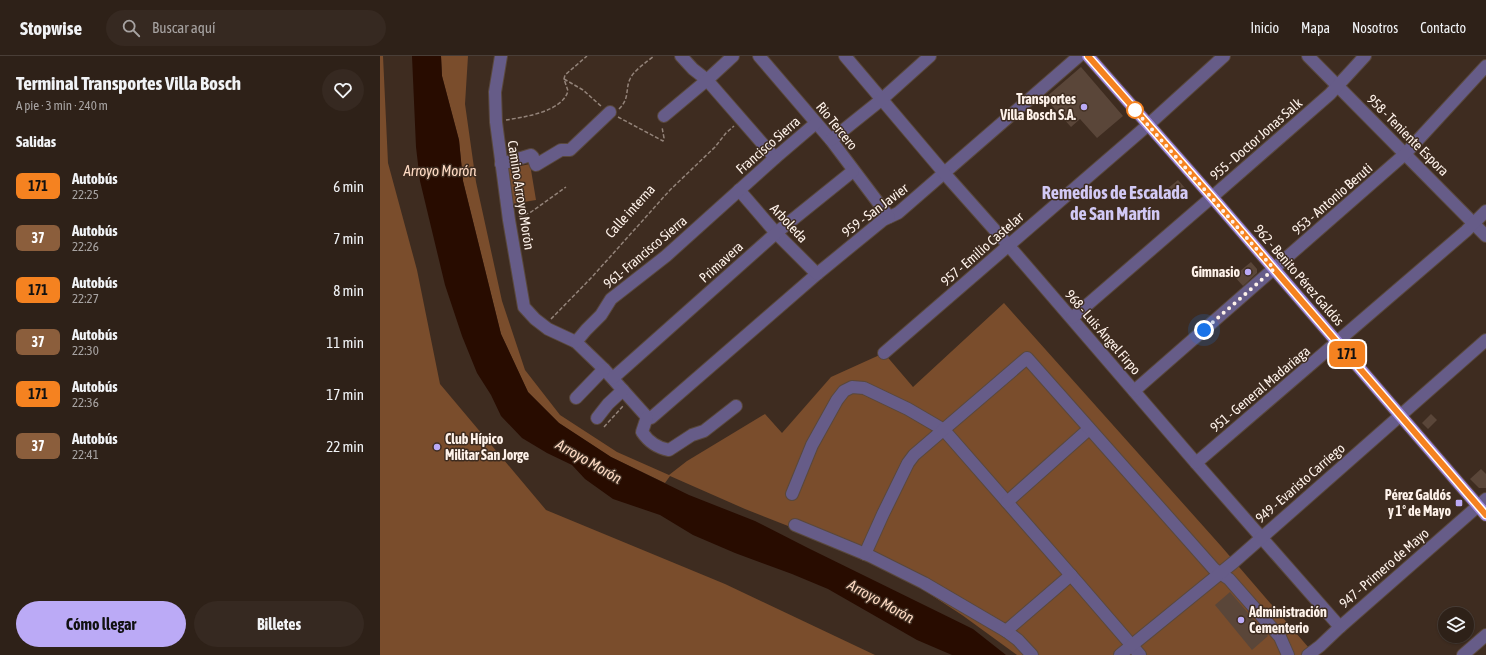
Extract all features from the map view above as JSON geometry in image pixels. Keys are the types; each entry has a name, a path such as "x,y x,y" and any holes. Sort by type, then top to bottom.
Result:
{"main road":[{"name":"962 - Benito Pérez Galdós","path":"1088,56 1400,415 1483,506"}],"street":[{"name":"Camino Arroyo Morón","path":"501,56 495,92 496,122 501,164 524,307 535,319 546,327"},
{"path":"681,56 693,69 707,80 775,158"},
{"path":"664,116 733,56"},
{"name":"Rio Tercero","path":"759,56 831,140 889,217"},
{"name":"968 - Luis Ángel Firpo","path":"845,56 945,174 1340,627"},
{"path":"831,140 881,100 930,56"},
{"name":"959 - San Javier","path":"649,418 817,274 883,220 898,214 1080,56"},
{"name":"957 - Emilio Castelar","path":"884,353 1148,125 1224,56"},
{"name":"958 - Teniente Espora","path":"1308,56 1486,236"},
{"name":"955 - Doctor Jonas Salk","path":"1072,318 1337,86 1365,56"},
{"name":"953 - Antonio Beruti","path":"1134,391 1406,154 1486,66"},
{"path":"501,164 531,155 536,165 561,150 570,150 612,113"},
{"name":"Francisco Sierra","path":"740,190 816,123"},
{"name":"Primavera","path":"613,378 776,233 853,171"},
{"name":"Arboleda","path":"740,190 776,233 817,274"},
{"name":"961- Francisco Sierra","path":"576,342 601,315 611,299 666,256 740,190"},
{"name":"951 - General Madariaga","path":"1196,463 1338,343 1474,224 1486,210"},
{"path":"546,327 576,342 613,378 649,418 642,432 645,437 657,446 669,450 692,435 704,431 736,406"},
{"name":"949 - Evaristo Carriego","path":"1120,655 1136,650 1220,573 1486,340"},
{"path":"865,554 908,463 914,455 1027,358 1214,569 1229,579 1280,637 1288,655"},
{"path":"576,398 604,369"},
{"path":"792,494 812,445 840,395 852,387 864,388 908,409 944,430 1136,650"},
{"path":"601,423 608,404 627,394"},
{"path":"1007,502 1089,429"},
{"name":"947 - Primero de Mayo","path":"1308,655 1324,650 1340,627 1483,506"},
{"path":"795,525 865,554 924,583 1006,631 1018,640 1032,655"},
{"path":"1006,631 1071,575"},
{"path":"1463,655 1486,635"}],"path":[{"path":"496,122 538,114 563,100 568,92 564,79 565,75 587,56"},
{"path":"612,113 624,104 632,75 654,56"},
{"path":"564,79 583,90 594,101 612,113 663,141 662,120 664,116"},
{"name":"Calle interna","path":"546,327 670,190 715,147 726,133 742,120"},
{"path":"510,220 531,212 566,187"},
{"path":"601,423 627,394"}],"shaded area":[{"name":"Club Hípico Militar San Jorge","path":"380,56 383,56 388,163 417,270 440,384 546,510 725,584 875,655 380,655"},
{"path":"441,56 468,56 465,104 476,182 502,301 525,370 560,415 617,452 669,475 687,461 765,414 782,433 831,377 884,353 913,387 1004,303 1221,546 1315,655 1017,655 962,615 902,576 857,553 745,509 670,476 665,483 611,457 559,423 528,392 501,334 463,181 459,140 442,76"},
{"path":"530,164 536,200 511,204 505,169"}],"water":[{"name":"Arroyo Morón","path":"412,56 441,56 442,76 459,140 463,181 501,334 528,392 559,423 611,457 689,495 755,521 973,629 1006,655 952,655 917,640 828,589 693,535 660,515 613,499 585,479 572,465 547,453 522,438 501,416 491,395 477,373 462,336 445,285 420,181 416,147"}],"building":[{"name":"Transportes Villa Bosch S.A.","path":"1081,67 1123,116 1097,138 1080,119 1071,127 1045,98"},
{"path":"1178,180 1186,189 1174,198 1167,189"},
{"name":"Gimnasio","path":"1251,262 1257,269 1257,273 1243,286 1234,276"},
{"path":"1431,414 1437,420 1428,429 1422,423"},
{"path":"1481,469 1486,474 1486,488 1479,488 1470,479"},
{"name":"Administración Cementerio","path":"1230,592 1268,636 1252,650 1215,605"}],"bus line":[{"name":"171","path":"1088,56 1212,197 1486,515"}],"place":[{"name":"Transportes Villa Bosch S.A.","path":"1084,107"},
{"name":"Gimnasio","path":"1248,272"},
{"name":"Club Hípico Militar San Jorge","path":"437,447"},
{"name":"Pérez Galdós y 1° de Mayo","path":"1459,503"},
{"name":"Administración Cementerio","path":"1241,620"}],"district":[{"name":"Remedios de Escalada de San Martín","path":"1115,202"}],"route":[{"path":"1135,110 1134,109 1274,269 1204,330"}]}
